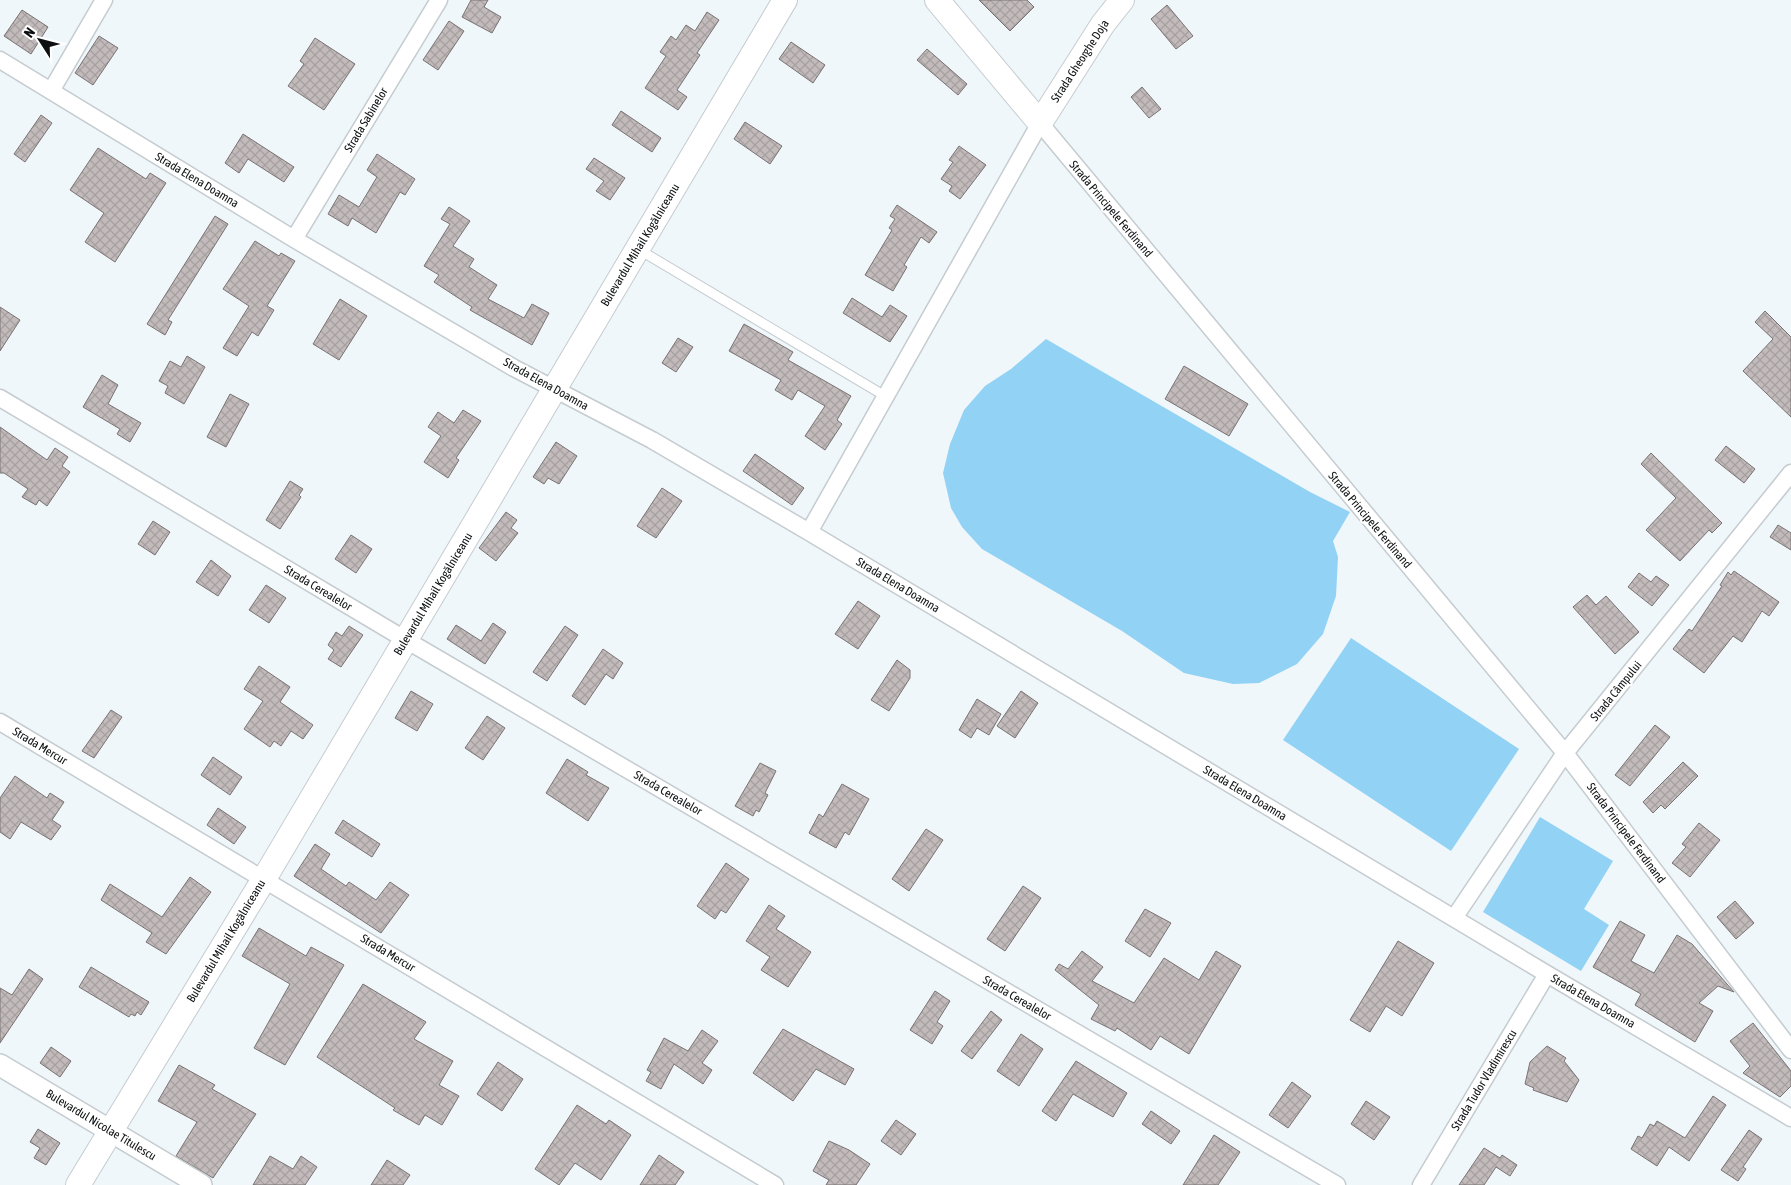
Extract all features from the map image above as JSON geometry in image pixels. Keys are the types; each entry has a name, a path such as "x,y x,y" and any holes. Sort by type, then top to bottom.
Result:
{"main road":[{"name":"Bulevardul Mihail Kogălniceanu","path":"78,1185 264,879 785,0"},
{"name":"Strada Principele Ferdinand","path":"937,0 1040,123"},
{"name":"Strada Gheorghe Doja","path":"1040,123 1093,38 1122,0"}],"street":[{"path":"51,91 104,0"},
{"name":"Strada Sabinelor","path":"294,239 439,0"},
{"name":"Strada Elena Doamna","path":"0,60 294,239 555,390 652,440 809,532 1791,1118"},
{"path":"809,532 1040,123"},
{"name":"Strada Principele Ferdinand","path":"1040,123 1565,753 1791,1050"},
{"name":"Strada Cerealelor","path":"0,398 406,640 1337,1185"},
{"name":"Strada Câmpului","path":"1454,918 1565,753 1791,473"},
{"name":"Strada Mercur","path":"0,722 775,1185"},
{"name":"Strada Tudor Vladimirescu","path":"1420,1185 1547,974"},
{"name":"Bulevardul Nicolae Titulescu","path":"0,1065 201,1185"}],"lane":[{"path":"638,249 885,396"}],"shaded area":[{"path":"1046,339 1310,492 1350,512 1333,541 1338,557 1336,596 1323,634 1297,664 1259,683 1233,684 1184,673 1122,631 982,549 962,527 951,508 943,473 950,444 964,410 985,386 1011,369"},
{"path":"1351,638 1519,749 1451,851 1283,740"},
{"path":"1540,817 1613,861 1584,909 1609,925 1581,971 1483,912"}],"building":[{"path":"471,0 488,0 484,7 501,17 492,33 462,17"},
{"path":"979,0 1027,0 1034,7 1010,31"},
{"path":"1167,5 1193,36 1176,49 1151,19"},
{"path":"22,10 48,27 31,54 4,36"},
{"path":"707,12 719,20 697,53 700,55 677,90 687,97 678,110 645,88 666,56 660,52 671,36 676,40 686,25 695,31"},
{"path":"449,21 464,31 438,70 423,60"},
{"path":"99,36 118,48 93,85 75,73"},
{"path":"315,38 355,64 324,110 288,86 304,64 300,61"},
{"path":"791,42 825,65 813,83 779,59"},
{"path":"927,49 967,84 958,95 917,60"},
{"path":"1142,87 1161,109 1149,118 1131,97"},
{"path":"621,111 661,138 652,152 612,125"},
{"path":"41,115 52,123 25,162 14,154"},
{"path":"745,122 782,146 770,164 734,139"},
{"path":"243,134 294,167 284,182 248,159 239,173 225,163"},
{"path":"959,146 986,165 960,199 949,191 952,186 941,179 953,162 949,160"},
{"path":"98,148 146,179 150,173 166,183 115,262 85,242 104,213 70,190"},
{"path":"377,154 415,179 405,195 400,192 376,233 352,218 348,226 328,214 339,195 359,207 377,177 367,170"},
{"path":"594,158 625,178 610,200 596,191 604,181 586,169"},
{"path":"897,205 937,232 929,243 921,237 904,265 907,267 893,291 865,275 892,230 889,228 895,219 890,216"},
{"path":"449,207 470,221 453,246 474,259 469,267 497,285 488,299 524,318 532,304 549,313 532,345 470,310 472,307 434,282 439,275 424,266 450,224 441,219"},
{"path":"215,216 228,224 168,320 172,322 165,335 147,324"},
{"path":"255,241 279,256 281,253 295,261 267,306 274,310 258,336 252,332 237,356 223,348 249,306 223,289"},
{"path":"852,298 882,317 890,305 907,316 890,342 843,313"},
{"path":"340,299 367,316 339,360 313,344"},
{"path":"0,307 20,320 0,351"},
{"path":"1765,311 1791,337 1791,417 1743,371 1773,339 1755,322"},
{"path":"744,324 793,352 788,360 851,396 837,420 842,424 825,450 805,436 825,406 798,390 792,400 775,390 781,380 729,351"},
{"path":"678,338 693,347 676,372 662,363"},
{"path":"187,356 205,367 184,404 165,393 168,386 159,381 170,361 181,367"},
{"path":"1184,366 1248,404 1229,436 1165,399"},
{"path":"102,375 118,385 108,404 141,423 130,442 117,434 120,429 83,407"},
{"path":"230,394 249,404 226,447 207,437"},
{"path":"463,410 481,421 456,458 459,460 448,478 424,462 441,436 428,427 438,412 454,423"},
{"path":"0,427 47,460 55,448 68,457 62,466 70,472 47,506 39,500 36,505 22,497 28,489 4,473 0,473"},
{"path":"556,442 577,456 559,484 548,478 544,484 533,477"},
{"path":"1726,446 1755,469 1744,483 1715,460"},
{"path":"1651,453 1722,523 1712,533 1709,530 1680,561 1646,530 1676,498 1641,464"},
{"path":"755,454 804,488 792,505 743,471"},
{"path":"290,481 303,489 299,495 301,497 280,529 266,520"},
{"path":"662,488 682,501 656,538 637,526"},
{"path":"506,512 517,520 511,528 518,533 496,561 479,548"},
{"path":"153,521 170,532 155,555 138,544"},
{"path":"1778,525 1791,533 1791,550 1770,537"},
{"path":"351,535 372,549 356,573 335,559"},
{"path":"211,560 231,576 218,596 196,582"},
{"path":"1734,571 1779,602 1769,616 1762,611 1742,642 1733,636 1704,673 1673,649 1689,629 1692,631 1722,586 1720,585 1728,572 1731,575"},
{"path":"1639,573 1651,582 1656,576 1669,585 1652,606 1628,587"},
{"path":"266,585 286,598 269,623 249,610"},
{"path":"1587,595 1596,605 1606,596 1639,632 1615,654 1573,607"},
{"path":"858,601 880,616 858,649 835,634"},
{"path":"493,623 506,632 485,664 447,639 456,625 481,641"},
{"path":"349,626 363,635 341,667 328,659 334,650 328,645 336,632 342,636"},
{"path":"565,626 578,635 547,681 533,672"},
{"path":"603,649 623,663 613,679 606,674 585,705 572,696"},
{"path":"897,660 910,670 910,678 889,711 871,700"},
{"path":"259,666 290,687 280,702 313,725 303,739 291,731 281,746 274,741 270,747 244,729 263,701 244,689"},
{"path":"411,691 433,704 417,731 395,718"},
{"path":"1021,691 1038,703 1015,738 997,726"},
{"path":"977,699 1001,714 989,735 977,728 971,738 959,730"},
{"path":"111,710 122,717 94,758 82,751"},
{"path":"487,716 505,728 483,760 465,748"},
{"path":"1655,725 1670,737 1630,786 1615,775"},
{"path":"213,757 242,777 230,795 201,775"},
{"path":"567,759 588,772 586,775 609,788 588,821 546,793"},
{"path":"1683,762 1698,776 1665,809 1661,805 1653,813 1643,802"},
{"path":"760,763 776,771 765,793 768,795 759,812 756,810 753,816 735,806"},
{"path":"15,776 47,798 50,793 64,802 52,820 61,826 51,840 21,822 10,839 0,832 0,798"},
{"path":"842,784 869,799 849,835 845,832 836,848 809,833 819,814 823,817"},
{"path":"218,808 246,827 234,844 207,825"},
{"path":"343,820 380,844 372,857 335,833"},
{"path":"1699,823 1720,840 1690,877 1672,863 1686,847 1682,844"},
{"path":"926,829 943,840 909,891 892,879"},
{"path":"315,844 330,854 321,869 346,886 349,882 376,900 390,882 409,895 381,933 294,876"},
{"path":"726,863 749,879 726,913 721,910 715,919 697,906"},
{"path":"190,877 211,892 166,954 146,942 152,933 101,900 110,884 162,917"},
{"path":"1023,886 1041,898 1005,951 987,939"},
{"path":"1735,901 1754,923 1736,939 1717,917"},
{"path":"769,905 785,916 776,929 811,952 788,987 761,970 770,957 746,941"},
{"path":"1145,909 1171,923 1150,957 1125,941"},
{"path":"1620,921 1645,935 1631,961 1654,973 1677,935 1692,944 1734,992 1718,986 1699,1003 1713,1011 1695,1042 1635,1005 1641,994 1593,967"},
{"path":"259,928 306,956 311,947 344,965 285,1065 254,1048 290,984 242,956"},
{"path":"1398,941 1434,963 1402,1016 1386,1006 1370,1032 1350,1020"},
{"path":"1082,951 1103,967 1092,981 1134,1003 1164,958 1199,980 1216,951 1241,966 1189,1054 1160,1036 1151,1050 1117,1028 1115,1031 1091,1019 1099,1005 1055,970 1059,964 1068,969"},
{"path":"91,967 149,1002 141,1015 137,1012 135,1016 131,1014 129,1017 79,987"},
{"path":"29,969 43,979 0,1043 0,988 12,995"},
{"path":"363,984 426,1022 414,1039 453,1061 439,1085 459,1096 442,1125 425,1115 419,1125 393,1110 395,1108 317,1057"},
{"path":"935,991 950,1001 937,1022 943,1026 932,1044 910,1030"},
{"path":"991,1011 1002,1020 972,1059 961,1051"},
{"path":"1753,1023 1791,1071 1791,1086 1780,1097 1743,1073 1750,1066 1730,1041"},
{"path":"783,1029 854,1069 845,1085 816,1069 793,1101 753,1073"},
{"path":"702,1030 718,1041 702,1063 712,1070 703,1084 674,1064 661,1089 646,1081 651,1072 647,1070 664,1038 688,1051"},
{"path":"1021,1034 1043,1049 1019,1086 997,1071"},
{"path":"1547,1046 1566,1058 1564,1061 1579,1080 1567,1102 1533,1090 1534,1088 1525,1084 1530,1062"},
{"path":"51,1047 71,1061 60,1077 40,1063"},
{"path":"1076,1061 1127,1093 1113,1117 1073,1094 1056,1121 1042,1111"},
{"path":"498,1062 523,1079 502,1111 477,1094"},
{"path":"179,1065 215,1085 212,1089 256,1114 213,1178 176,1156 197,1122 158,1101"},
{"path":"1292,1082 1311,1096 1288,1128 1269,1115"},
{"path":"1713,1096 1726,1105 1689,1161 1669,1147 1657,1166 1631,1149 1638,1136 1642,1138 1650,1124 1654,1126 1657,1121 1685,1138"},
{"path":"1366,1101 1390,1117 1374,1140 1351,1124"},
{"path":"577,1105 606,1124 609,1120 631,1135 601,1180 575,1163 559,1185 535,1169"},
{"path":"1151,1111 1180,1131 1171,1144 1142,1124"},
{"path":"896,1120 916,1134 901,1155 881,1141"},
{"path":"38,1129 60,1143 46,1165 34,1158 40,1148 30,1142"},
{"path":"1749,1130 1762,1139 1743,1167 1746,1169 1738,1181 1721,1170"},
{"path":"1214,1135 1240,1152 1218,1185 1183,1185"},
{"path":"829,1141 849,1150 870,1164 856,1185 826,1185 829,1180 813,1171"},
{"path":"1484,1148 1500,1158 1502,1155 1517,1165 1510,1176 1496,1167 1484,1185 1459,1185"},
{"path":"659,1155 684,1172 675,1185 640,1185"},
{"path":"270,1156 293,1169 301,1156 317,1167 305,1185 253,1185"},
{"path":"387,1160 410,1175 403,1185 371,1185"}]}
